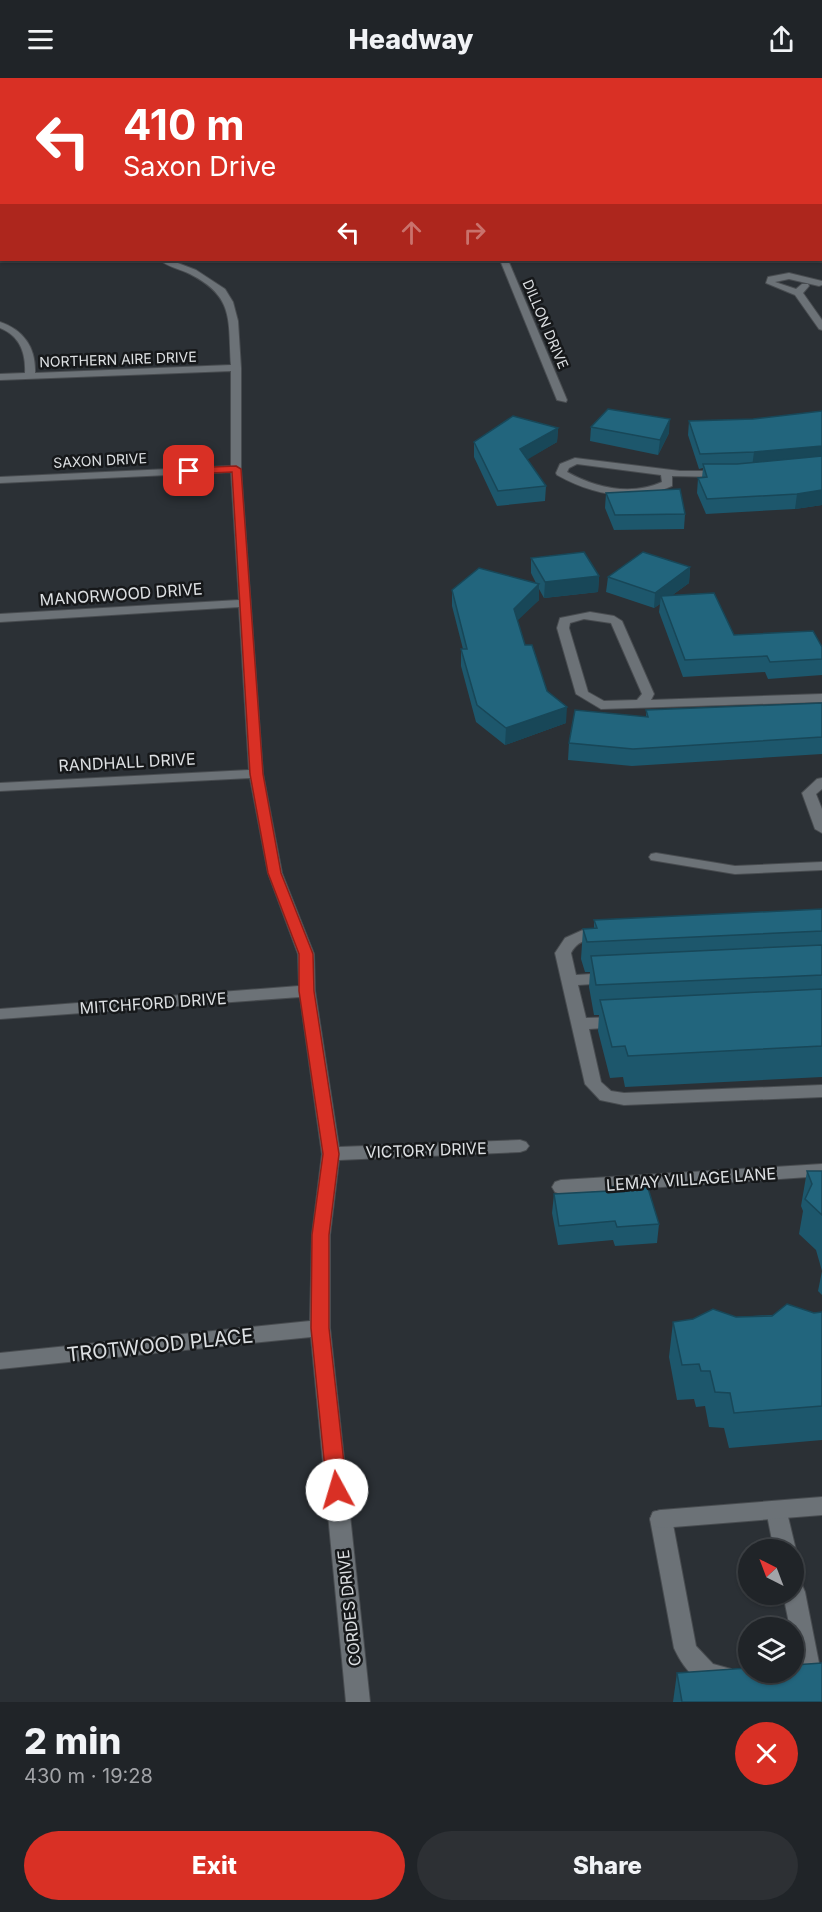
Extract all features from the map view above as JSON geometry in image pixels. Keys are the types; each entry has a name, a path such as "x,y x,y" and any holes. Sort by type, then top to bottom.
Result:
{"street":[{"name":"CORDES DRIVE","path":"166,261 193,272 222,291 229,302 233,321 236,368 236,469 256,774 275,873 306,954 307,991 331,1154 321,1235 320,1328 358,1702"},
{"name":"DILLON DRIVE","path":"504,261 562,400"},
{"path":"820,283 789,276 771,279 770,283 799,293 822,327"},
{"path":"799,293 801,287 820,283"},
{"path":"0,325 15,333 30,351 30,376"},
{"name":"NORTHERN AIRE DRIVE","path":"0,377 236,368"},
{"path":"666,472 668,484 657,490 641,493 595,487 573,480 561,473 564,466 575,461 588,460 666,472 734,474"},
{"name":"SAXON DRIVE","path":"0,480 236,469"},
{"name":"MANORWOOD DRIVE","path":"0,618 244,603"},
{"path":"641,705 648,694 616,621 603,616 587,615 564,621 563,628 582,694 601,705 641,705 822,698"},
{"name":"RANDHALL DRIVE","path":"0,787 256,774"},
{"path":"822,782 809,793 822,829"},
{"path":"656,857 735,870 822,866"},
{"path":"621,933 585,934 570,941 564,953 592,1084 606,1096 624,1099 822,1091"},
{"path":"569,980 627,978"},
{"name":"MITCHFORD DRIVE","path":"0,1014 307,991"},
{"path":"579,1024 637,1021"},
{"name":"VICTORY DRIVE","path":"331,1154 520,1146"},
{"name":"LEMAY VILLAGE LANE","path":"561,1187 822,1170"},
{"name":"TROTWOOD PLACE","path":"0,1361 320,1328"},
{"path":"738,1678 710,1676 693,1665 685,1647 661,1519 822,1506"},
{"path":"777,1510 783,1539"},
{"path":"804,1643 808,1663 804,1667"}],"building":[{"path":"608,409 670,419 660,440 591,427"},
{"path":"822,411 822,446 754,452 700,454 689,421 753,419"},
{"path":"513,416 558,428 520,449 546,486 498,491 474,442"},
{"path":"822,456 822,490 797,494 707,499 698,478 707,477 703,464 737,464"},
{"path":"680,489 685,514 615,515 606,493"},
{"path":"584,552 599,576 545,582 531,558"},
{"path":"643,552 690,567 655,593 608,577"},
{"path":"479,568 539,584 514,609 525,645 532,645 547,691 567,707 506,728 477,705 461,649 467,649 452,590"},
{"path":"714,593 734,635 813,631 822,647 822,659 770,662 767,656 685,660 661,596"},
{"path":"822,703 822,737 633,749 569,743 575,710 648,717 646,710"},
{"path":"822,909 822,931 587,942 583,929 597,928 594,920"},
{"path":"822,945 822,975 596,985 591,956"},
{"path":"822,989 822,1046 628,1056 625,1046 612,1047 600,1000"},
{"path":"807,1171 822,1171 822,1215 805,1199 812,1184"},
{"path":"647,1185 659,1224 617,1227 615,1221 559,1226 554,1194 609,1191 608,1187"},
{"path":"787,1304 814,1313 822,1312 822,1406 734,1413 730,1393 715,1392 710,1371 701,1371 699,1364 682,1365 673,1322 693,1319 713,1309 736,1317 772,1316"},
{"path":"822,1663 822,1702 682,1702 677,1673 738,1669 738,1683 804,1683 804,1664"}],"route":[{"path":"189,471 236,469 256,774 275,873 306,954 307,991 331,1154 321,1235 320,1328 337,1490"}]}
